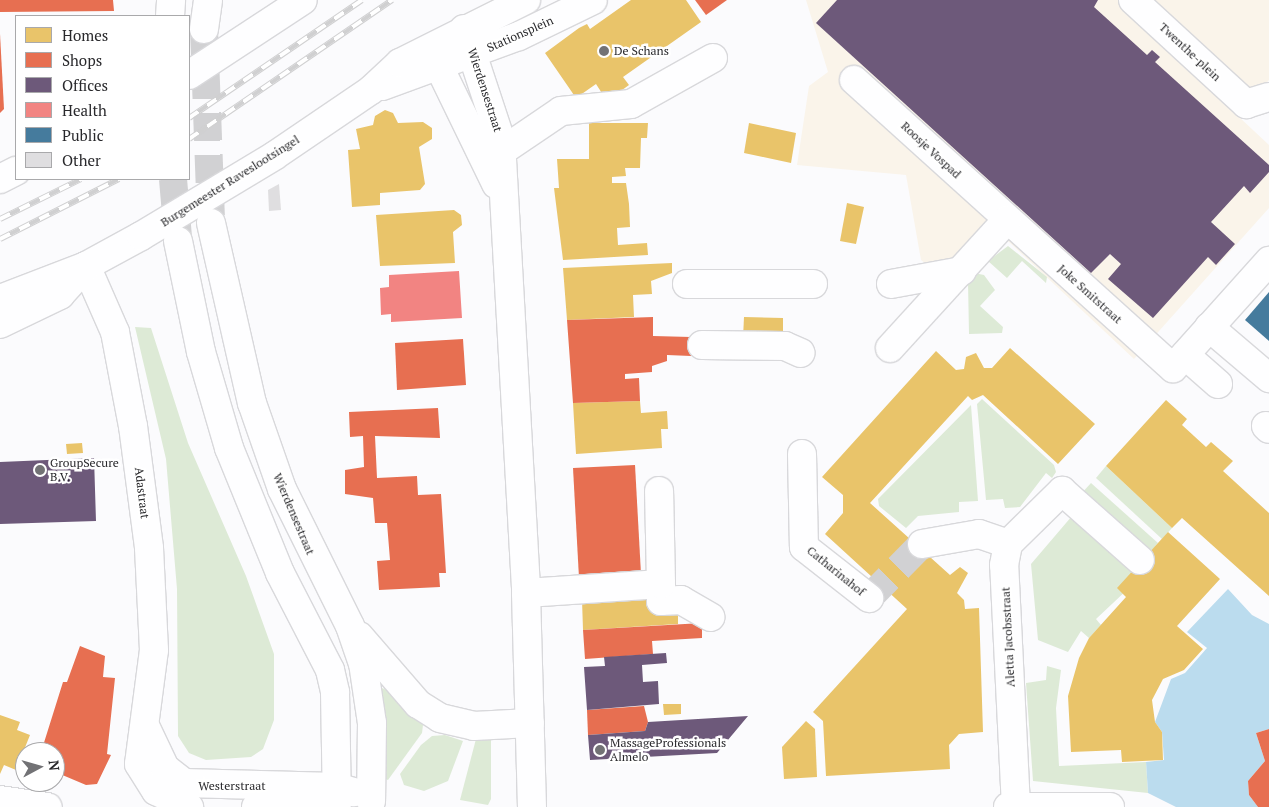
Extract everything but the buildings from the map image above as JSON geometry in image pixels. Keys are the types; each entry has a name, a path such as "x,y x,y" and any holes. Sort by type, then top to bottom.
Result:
{"main road":[{"path":"170,15 171,0"},
{"path":"204,29 208,0"},
{"path":"190,74 303,0"},
{"path":"464,29 526,0"},
{"name":"Stationsplein","path":"475,54 592,0"},
{"name":"Twenthe-plein","path":"1133,0 1260,100"},
{"name":"Wierdensestraat","path":"464,29 475,54 502,151 503,212 526,594 532,807"},
{"name":"Burgemeester Raveslootsingel","path":"0,299 86,266 246,173 371,90 434,56 464,29"},
{"name":"Burgemeester Raveslootsingel","path":"434,56 475,54"},
{"name":"Wierdensestraat","path":"434,56 491,167 503,212"},
{"path":"502,151 561,111 631,104 713,58"},
{"name":"Roosje Vospad","path":"854,80 1007,220"},
{"path":"0,179 15,172"},
{"path":"890,348 925,314 1007,220"},
{"name":"Joke Smitstraat","path":"1007,220 1179,361 1218,384"},
{"name":"Wierdensestraat","path":"211,223 252,403 285,497 350,626 368,683 376,804 337,795 294,801"},
{"path":"178,241 198,343 229,448 280,573 330,670 335,692 337,795"},
{"path":"1179,361 1269,261"},
{"name":"Burgemeester Raveslootsingel","path":"0,324 60,294 86,266"},
{"name":"Adastraat","path":"86,266 115,332 142,489 154,636 146,728 139,764 164,794"},
{"path":"891,284 962,271"},
{"path":"686,284 813,284"},
{"path":"1209,327 1269,378"},
{"path":"702,345 785,346 801,353"},
{"name":"Catharinahof","path":"802,454 804,547 869,598"},
{"path":"659,491 661,600 681,600 711,617"},
{"path":"922,544 979,534 1008,544 1062,491 1140,560"},
{"name":"Aletta Jacobsstraat","path":"1008,544 1004,564 1016,807"},
{"path":"526,594 662,584"},
{"path":"350,626 418,704 440,718 474,726 530,723"},
{"name":"Westerstraat","path":"164,794 205,787 294,801"},
{"name":"Westerstraat","path":"164,794 189,807"},
{"path":"0,800 48,807"},
{"name":"Westerstraat","path":"256,807 294,801"},
{"path":"1008,807 1110,807"}],"shaded area":[{"path":"806,0 1269,0 1269,80 1238,116 1269,145 1269,208 1134,359 1008,241 956,288 921,260 906,175 797,165 809,86 828,72"}],"green space":[{"path":"1008,246 1047,277 1046,283 1022,261 1007,278 988,261"},
{"path":"974,273 984,275 995,290 980,306 1003,327 1002,333 969,334 968,282"},
{"path":"135,327 151,328 188,443 246,576 274,654 274,720 263,749 251,757 206,760 189,753 178,736 177,589 166,459"},
{"path":"982,399 1054,465 1056,472 1052,478 1046,473 1020,507 1005,508 1003,499 986,500 977,404"},
{"path":"971,405 978,501 959,502 959,512 918,516 906,528 879,506 878,499"},
{"path":"1106,466 1172,528 1162,539 1096,478"},
{"path":"1091,483 1158,543 1148,555 1080,495"},
{"path":"1072,516 1133,571 1129,588 1096,619 1101,625 1089,638 1081,631 1068,652 1038,640 1031,564"},
{"path":"1047,666 1061,670 1056,708 1059,766 1146,762 1148,793 1033,781 1026,683 1046,680"},
{"path":"382,688 393,693 423,725 422,733 388,780 380,777"},
{"path":"445,735 463,741 448,781 424,791 404,785 400,774 421,745 432,736"},
{"path":"491,735 491,799 488,805 460,800 476,739"}],"water":[{"path":"1228,589 1252,615 1269,624 1269,729 1256,733 1265,761 1248,781 1249,795 1258,807 1176,807 1148,793 1146,762 1164,760 1162,732 1155,722 1171,679 1185,673 1207,648 1187,632"}],"tunnel":[{"path":"204,29 211,216"},
{"path":"173,180 178,237"},
{"path":"869,598 922,544"}],"railway":[{"path":"190,117 362,0"},
{"path":"190,138 392,0"},
{"path":"0,219 79,180"},
{"path":"0,239 117,180"}],"place":[{"name":"De Schans","path":"604,51"},
{"name":"GroupSecure B.V.","path":"40,470"},
{"name":"MassageProfessionals Almelo","path":"600,750"}]}
